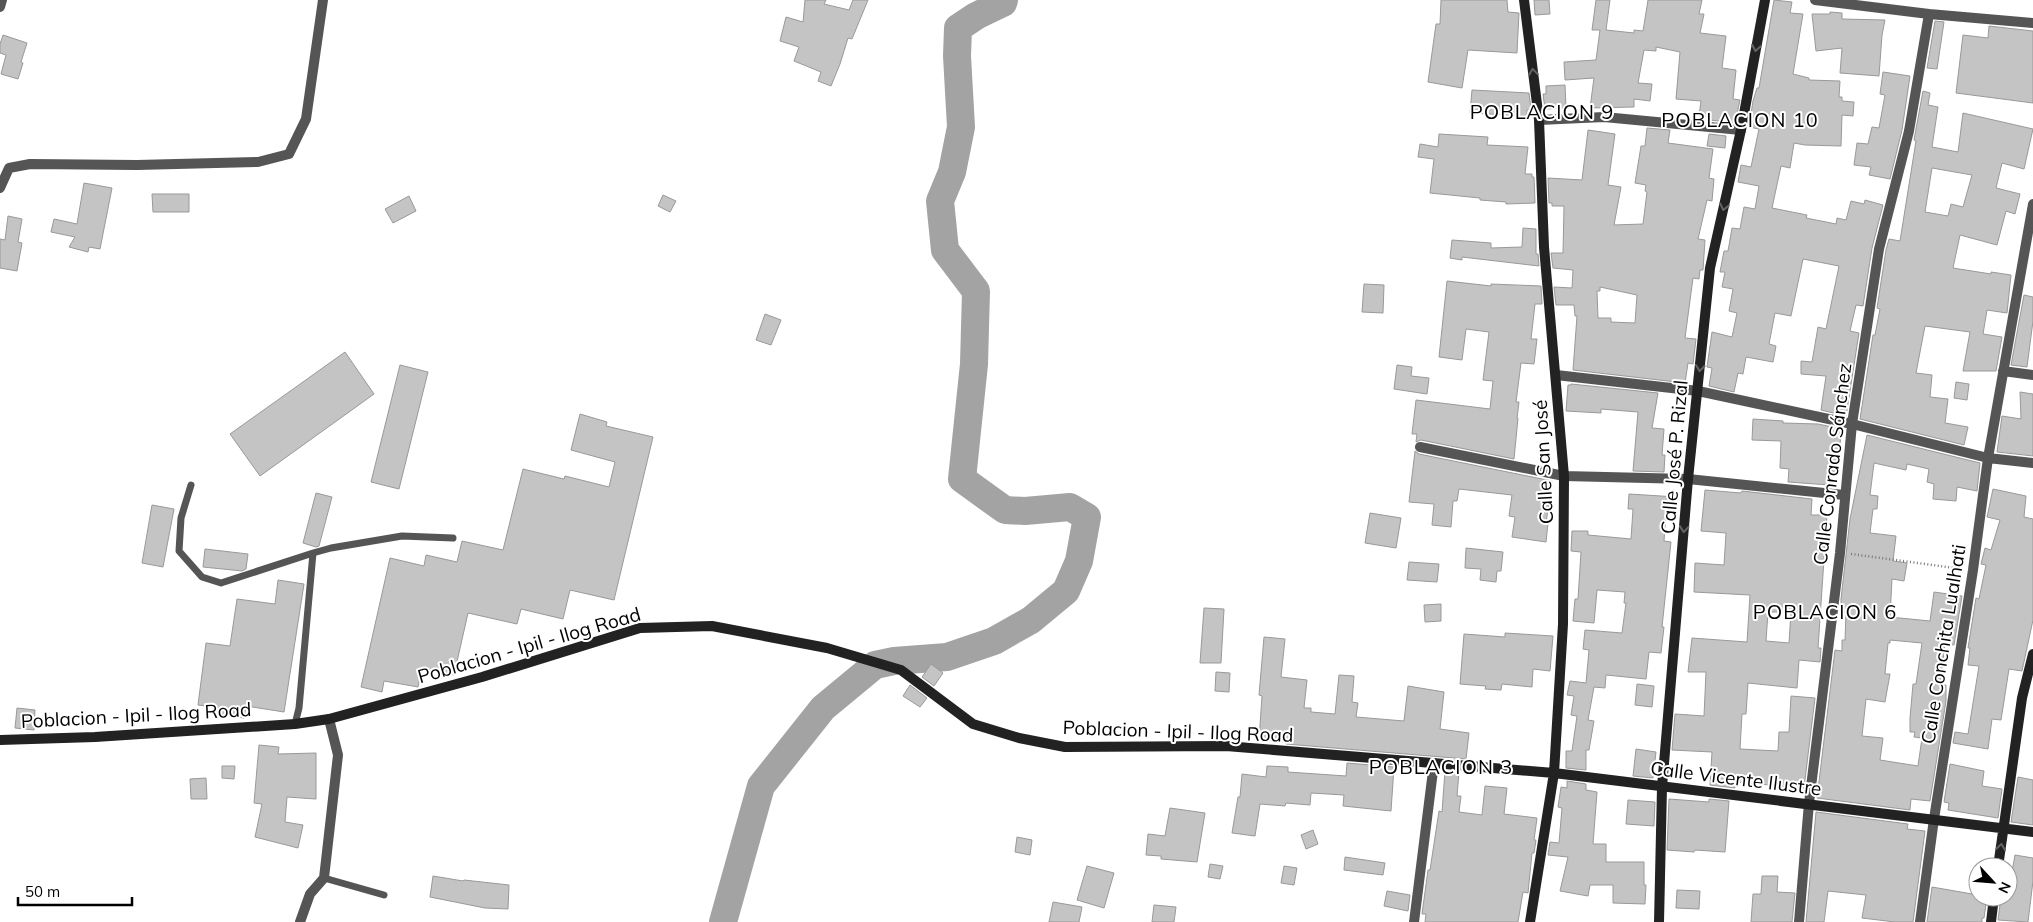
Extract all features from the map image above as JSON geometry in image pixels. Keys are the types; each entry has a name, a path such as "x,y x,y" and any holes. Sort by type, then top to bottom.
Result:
{"street":[{"path":"0,6 2,0"},
{"path":"0,188 9,168 30,164 137,165 258,162 289,154 306,119 323,0"},
{"name":"Calle San José","path":"1524,0 1539,120 1544,247 1564,476 1563,624 1554,773 1530,922"},
{"name":"Calle José P. Rizal","path":"1659,922 1662,787 1688,479 1710,268 1741,130 1765,0"},
{"path":"1815,0 1929,14 2033,23"},
{"name":"Calle Conrado Sánchez","path":"1799,922 1808,803 1840,552 1852,424 1879,249 1909,131 1929,14"},
{"path":"1539,120 1604,118 1741,130"},
{"name":"Calle Conchita Lualhati","path":"1920,922 1988,458 2033,204"},
{"path":"2003,372 2033,375"},
{"path":"1556,375 1698,390 1852,424 1988,458 2033,463"},
{"path":"1420,447 1564,476 1688,479 1844,495"},
{"name":"Poblacion - Ipil - Ilog Road","path":"0,740 95,737 294,724 329,719 482,677 640,628 712,626 827,648 901,670 973,724 1019,738 1065,748 1226,746 1434,763"},
{"path":"2000,857 2022,698 2033,654"},
{"path":"300,922 310,894 324,878 338,755 329,719"},
{"path":"1414,922 1434,763"},
{"name":"Calle Vicente Ilustre","path":"1434,763 1554,773 2033,832"},
{"path":"1991,922 1993,907"}],"lane":[{"path":"191,485 181,518 180,551 202,577 221,583 331,548 402,536 453,538"},
{"path":"294,724 299,708 313,553"},
{"path":"324,878 384,895"}],"path":[{"path":"1840,552 1973,570"}],"building":[{"path":"805,0 826,0 824,4 849,10 853,0 868,0 852,39 848,38 831,86 818,81 821,72 794,61 799,47 780,41 786,17 803,22"},
{"path":"1441,0 1507,0 1508,12 1519,13 1517,53 1468,50 1462,88 1428,82 1436,24 1440,24"},
{"path":"1534,0 1549,0 1550,14 1535,15"},
{"path":"1596,0 1610,0 1606,30 1634,33 1634,30 1643,31 1648,0 1702,0 1699,14 1704,14 1700,33 1726,36 1722,68 1736,70 1733,99 1740,100 1735,123 1710,120 1711,117 1699,116 1701,101 1676,99 1680,52 1656,47 1656,51 1644,50 1638,83 1652,84 1650,101 1634,99 1634,107 1590,108 1594,78 1565,80 1564,62 1596,60 1600,30 1592,30"},
{"path":"1774,0 1792,2 1790,13 1803,14 1793,74 1809,78 1809,80 1840,81 1839,97 1842,97 1842,101 1854,102 1853,116 1842,115 1841,146 1794,143 1790,168 1781,166 1772,208 1807,215 1806,218 1836,224 1837,218 1846,220 1851,201 1864,204 1865,200 1883,205 1872,248 1863,306 1856,305 1850,331 1859,333 1846,416 1821,410 1826,376 1801,374 1801,361 1812,362 1818,327 1826,329 1839,266 1803,259 1791,316 1775,313 1769,344 1776,346 1773,362 1746,357 1743,374 1738,373 1734,392 1709,386 1712,368 1707,367 1712,332 1732,337 1737,313 1729,311 1733,289 1722,287 1725,272 1720,272 1724,251 1728,251 1732,228 1740,229 1744,207 1755,209 1759,186 1738,182 1741,165 1751,167 1759,129 1749,127 1753,101 1757,88 1759,88"},
{"path":"1830,12 1842,13 1842,19 1885,20 1879,76 1840,73 1842,48 1816,51 1812,14 1830,14"},
{"path":"1935,21 1944,22 1937,69 1927,68"},
{"path":"1989,26 2033,31 2033,103 1956,93 1963,35 1988,38"},
{"path":"3,35 27,43 18,79 1,74 6,55 0,53"},
{"path":"1883,72 1910,76 1902,130 1890,179 1869,175 1871,167 1854,165 1857,143 1868,144 1872,127 1879,128 1885,95 1880,94"},
{"path":"1565,85 1566,108 1545,109 1543,94 1546,94 1546,86"},
{"path":"1472,90 1529,93 1531,109 1527,110 1527,116 1470,113"},
{"path":"1923,91 1930,93 1928,105 1938,107 1932,147 1958,152 1963,113 2033,129 2024,169 2002,163 1996,188 2020,194 2015,214 2006,211 1997,245 1960,235 1953,268 2011,275 2007,313 1987,310 1983,334 2002,337 1996,371 1963,371 1970,332 1925,326 1916,373 1932,375 1930,397 1948,399 1945,423 1968,427 1964,445 1860,419 1873,335 1875,335 1880,309 1877,308 1886,250 1889,239 1900,241 1916,141 1914,140","holes":["1932,168 1972,175 1963,207 1951,204 1948,216 1925,212"]},
{"path":"1647,128 1670,130 1668,143 1713,149 1709,178 1714,179 1712,201 1707,200 1698,239 1705,240 1703,270 1700,270 1699,279 1693,278 1685,338 1696,339 1693,364 1688,363 1685,383 1573,370 1577,316 1575,316 1574,305 1556,305 1554,287 1572,288 1573,270 1553,268 1551,253 1563,253 1564,206 1552,206 1552,203 1549,203 1548,178 1582,180 1588,130 1615,134 1608,185 1621,187 1614,225 1643,224 1647,192 1645,191 1646,185 1635,183 1641,146 1645,146","holes":["1600,287 1637,295 1635,323 1611,322 1611,318 1598,318 1597,291 1600,291"]},
{"path":"1439,134 1488,137 1487,145 1528,147 1525,174 1532,174 1532,177 1534,177 1535,203 1506,204 1506,202 1480,200 1480,198 1430,193 1434,159 1418,157 1420,144 1438,147"},
{"path":"1709,134 1726,136 1725,148 1707,146"},
{"path":"84,183 112,188 100,249 89,247 88,252 69,247 75,237 51,232 54,219 77,224"},
{"path":"152,194 189,194 189,212 153,212"},
{"path":"663,195 676,201 670,212 658,206"},
{"path":"409,196 416,211 393,223 385,209"},
{"path":"8,216 22,219 18,242 22,243 17,271 0,268 0,239 5,240"},
{"path":"1523,228 1536,229 1536,254 1538,254 1539,266 1462,257 1462,260 1450,258 1452,240 1491,243 1491,248 1522,247"},
{"path":"1447,281 1491,286 1491,284 1541,286 1542,304 1535,304 1531,339 1537,339 1534,364 1521,363 1516,402 1519,402 1514,459 1421,440 1416,442 1417,434 1412,434 1416,400 1490,409 1493,381 1483,380 1489,332 1466,329 1462,360 1439,357"},
{"path":"1364,284 1384,285 1383,313 1362,312"},
{"path":"2024,295 2033,297 2033,321 2027,367 2011,365"},
{"path":"765,314 781,320 771,345 756,340"},
{"path":"345,352 374,394 260,476 230,434"},
{"path":"400,365 428,372 399,489 371,482"},
{"path":"1397,365 1412,367 1411,376 1429,378 1427,394 1394,389"},
{"path":"1956,382 1969,384 1967,400 1954,398"},
{"path":"1568,385 1658,393 1652,428 1664,429 1662,455 1665,455 1664,472 1633,471 1638,412 1601,409 1601,413 1566,411"},
{"path":"2020,392 2033,394 2033,456 1997,452 2002,416 2021,419"},
{"path":"580,414 607,422 606,426 653,437 614,600 570,590 563,619 521,609 517,624 468,613 454,675 422,668 418,687 384,681 382,692 361,687 390,558 424,566 426,555 457,562 462,541 503,550 523,469 564,479 565,476 609,487 615,462 571,450"},
{"path":"1753,419 1783,421 1783,423 1818,424 1842,429 1836,472 1830,471 1829,485 1788,482 1789,469 1780,468 1781,441 1752,440"},
{"path":"1867,435 1980,463 1977,491 1957,487 1956,501 1933,499 1934,484 1927,482 1929,469 1907,464 1906,470 1874,463 1870,495 1878,496 1877,509 1873,509 1870,533 1896,536 1893,561 1907,563 1904,581 1892,579 1890,617 1930,621 1934,592 1962,596 1954,645 1945,644 1940,685 1946,685 1946,701 1930,801 1911,799 1910,810 1817,798 1835,650 1842,651 1842,640 1845,640 1846,613 1841,612 1841,599 1850,519","holes":["1890,640 1922,643 1916,684 1913,684 1910,718 1910,732 1915,732 1914,737 1922,738 1918,766 1880,760 1883,738 1862,736 1866,699 1885,702 1890,674 1885,674 1888,643 1890,643"]},
{"path":"1415,451 1419,454 1552,481 1546,523 1548,523 1546,542 1512,537 1515,517 1509,516 1512,495 1459,489 1457,501 1453,501 1451,527 1432,525 1434,504 1409,502"},
{"path":"1993,489 2026,496 2024,517 2033,519 2033,620 2022,671 2009,669 2001,720 1992,719 1988,749 1953,743 1955,732 1968,734 1979,666 1968,665 1970,648 1968,648 1976,598 1979,599 1986,565 1981,564 1985,548 1991,550 2000,520 1987,517"},
{"path":"1705,490 1741,493 1742,491 1812,499 1811,515 1827,515 1818,648 1821,648 1820,662 1799,660 1797,688 1748,683 1746,714 1742,714 1740,749 1778,751 1779,732 1789,732 1791,696 1815,698 1804,788 1735,782 1735,788 1710,785 1712,752 1672,750 1675,714 1704,716 1706,672 1688,672 1692,638 1747,642 1750,595 1694,592 1695,563 1724,565 1726,533 1701,531","holes":["1768,612 1791,612 1789,643 1766,641"]},
{"path":"316,493 332,497 319,546 316,547 303,543"},
{"path":"1629,494 1677,497 1675,512 1666,512 1664,541 1671,542 1661,653 1649,652 1646,679 1606,675 1605,688 1594,687 1588,720 1594,721 1589,750 1586,750 1586,770 1566,768 1566,751 1572,751 1577,716 1571,715 1574,696 1567,695 1570,681 1586,683 1589,650 1583,649 1585,630 1622,633 1626,603 1624,603 1625,592 1597,590 1594,623 1573,621 1575,599 1578,599 1581,552 1571,551 1572,531 1588,531 1588,535 1631,539 1633,509 1628,509"},
{"path":"152,505 174,509 163,567 142,563"},
{"path":"1370,513 1401,518 1396,548 1365,543"},
{"path":"1466,548 1503,552 1501,571 1497,571 1496,582 1480,580 1481,569 1465,568"},
{"path":"205,549 248,554 246,569 242,571 203,567"},
{"path":"1409,562 1439,564 1437,582 1407,580"},
{"path":"278,580 304,584 284,712 246,706 244,718 219,714 220,708 198,705 206,643 230,646 237,599 275,604"},
{"path":"1441,604 1441,621 1425,622 1424,605"},
{"path":"1204,608 1224,609 1221,663 1200,663"},
{"path":"1505,633 1553,636 1550,671 1533,669 1532,687 1502,684 1501,690 1485,689 1486,686 1460,684 1464,634 1505,637"},
{"path":"1264,637 1285,639 1281,677 1307,680 1304,708 1311,708 1311,712 1335,714 1339,675 1354,676 1352,702 1358,703 1356,717 1404,721 1408,686 1444,692 1440,729 1469,733 1466,759 1286,744 1286,742 1259,740 1262,696 1259,695"},
{"path":"931,664 943,673 934,686 922,677"},
{"path":"1216,672 1230,673 1229,692 1215,691"},
{"path":"1637,684 1654,686 1652,707 1635,705"},
{"path":"910,685 927,698 920,707 903,696"},
{"path":"17,708 35,710 34,730 15,728"},
{"path":"259,745 279,747 278,754 316,753 316,799 287,797 285,822 303,825 298,848 255,837 262,804 254,803"},
{"path":"1636,749 1656,752 1653,778 1633,776"},
{"path":"1347,763 1394,767 1391,811 1343,806 1344,795 1311,793 1310,805 1286,803 1285,806 1260,804 1255,836 1232,833 1238,797 1240,797 1242,774 1266,777 1267,766 1288,767 1288,772 1346,776"},
{"path":"1950,764 1984,771 1982,786 2002,789 1998,818 1948,810 1949,803 1944,802"},
{"path":"222,766 235,766 234,779 222,778"},
{"path":"1445,771 1459,772 1457,796 1461,796 1459,812 1482,815 1485,786 1507,788 1504,814 1537,818 1534,840 1536,840 1534,853 1532,853 1528,893 1523,892 1518,922 1425,922 1426,914 1422,914 1439,811 1442,812"},
{"path":"2018,777 2033,780 2033,825 2011,822"},
{"path":"206,778 207,799 191,799 190,779"},
{"path":"1567,781 1586,784 1586,790 1597,792 1593,844 1606,844 1606,862 1644,862 1645,904 1613,903 1613,885 1590,885 1588,896 1560,891 1568,857 1548,855 1550,842 1559,843 1562,808 1558,807 1561,787 1567,788"},
{"path":"1669,799 1709,802 1709,799 1729,801 1725,852 1667,850"},
{"path":"1628,800 1655,802 1654,826 1626,824"},
{"path":"1170,808 1205,813 1197,862 1161,859 1161,856 1146,855 1148,834 1165,836"},
{"path":"1816,812 1908,824 1907,829 1925,831 1913,922 1862,918 1866,895 1828,891 1824,922 1806,922"},
{"path":"1313,830 1318,844 1306,849 1301,835"},
{"path":"1017,837 1032,840 1030,855 1015,852"},
{"path":"2015,855 2033,858 2033,881 2028,922 1998,920 2000,907 2018,907 2018,857 2015,857"},
{"path":"1345,857 1385,863 1383,875 1344,870"},
{"path":"1210,864 1223,866 1220,879 1208,877"},
{"path":"1087,866 1114,873 1104,908 1077,900"},
{"path":"1284,866 1297,868 1294,885 1281,883"},
{"path":"433,876 509,885 508,909 485,908 430,897"},
{"path":"1762,876 1778,876 1777,892 1795,893 1792,922 1751,922 1753,894 1761,894"},
{"path":"1932,887 1968,893 1968,907 1986,907 1982,922 1927,922"},
{"path":"1677,890 1700,891 1699,909 1676,908"},
{"path":"1387,891 1410,895 1408,911 1384,906"},
{"path":"1053,902 1082,907 1079,922 1049,922"},
{"path":"1154,905 1176,907 1174,922 1152,922"}],"waterway":[{"path":"723,922 761,786 823,708 875,665 894,661 947,657 994,641 1031,620 1066,591 1079,561 1087,517 1070,507 1025,511 1005,510 962,479 974,364 976,291 945,250 940,201 952,172 961,127 957,56 958,28 976,16 1003,3 1004,0"}],"district":[{"name":"POBLACION 9","path":"1542,112"},
{"name":"POBLACION 10","path":"1740,120"},
{"name":"POBLACION 6","path":"1825,612"},
{"name":"POBLACION 3","path":"1441,767"}]}
